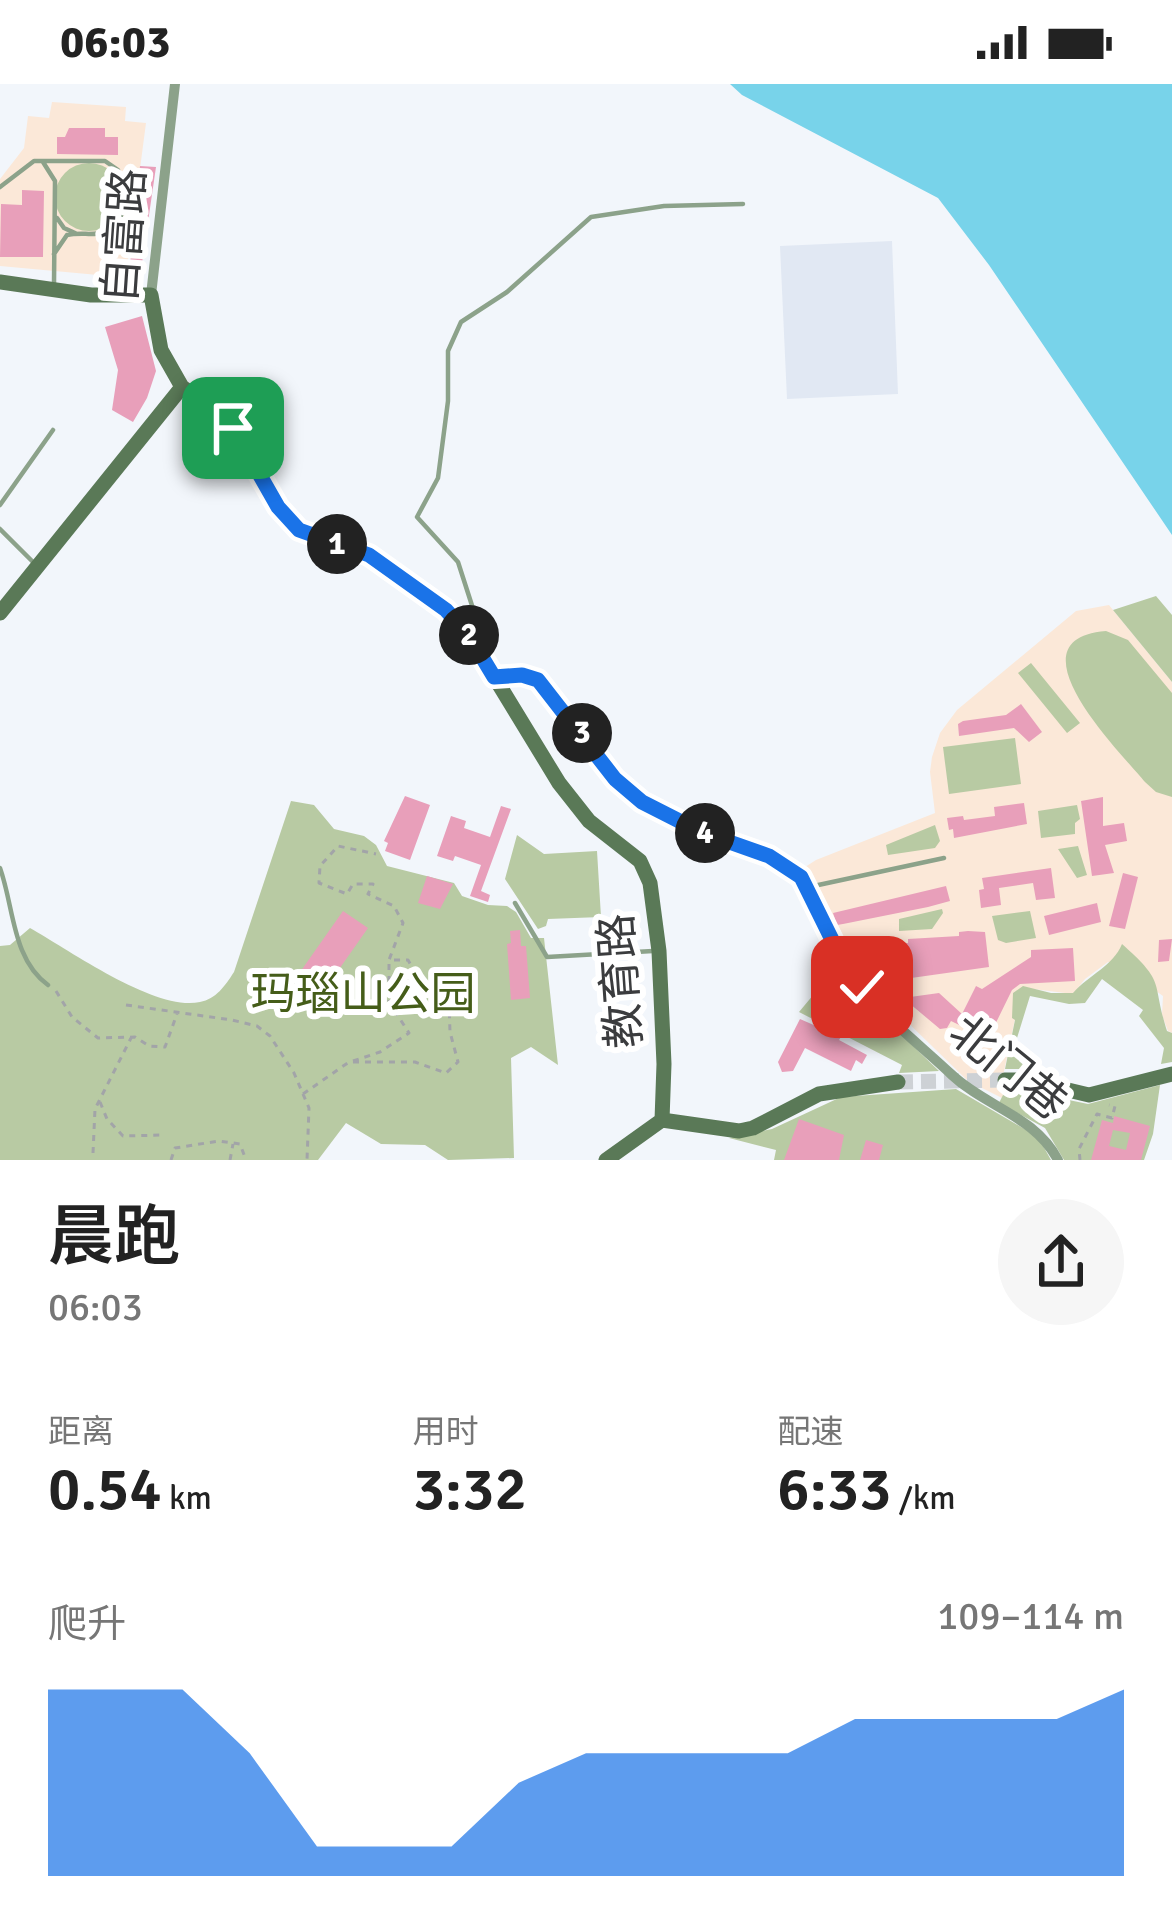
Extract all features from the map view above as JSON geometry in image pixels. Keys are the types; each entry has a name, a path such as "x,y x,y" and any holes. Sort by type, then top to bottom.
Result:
{"street":[{"name":"自富路","path":"175,84 151,295 160,350 182,388"},
{"path":"0,282 151,295"},
{"path":"0,614 182,388"},
{"name":"教育路","path":"182,388 233,428 278,507 299,530 369,555 446,610 470,637 569,796 589,821 640,861 650,883 659,951 662,1120"},
{"path":"494,677 522,675 538,680 615,779 642,802 701,832 769,856 809,886"},
{"name":"北门巷","path":"809,886 835,946 862,987 968,1088 1043,1136 1058,1160"},
{"path":"1005,1080 1026,1080 1089,1095 1172,1074"},
{"path":"606,1160 662,1120 739,1131 819,1094 898,1082"}],"lane":[{"path":"38,160 51,170 55,181 54,290"},
{"path":"0,188 25,165 38,160 109,163 118,170 122,216 115,227 99,233 75,232 59,224 55,212"},
{"path":"55,181 61,168 74,160"},
{"path":"494,677 458,562 417,517 438,478 448,400 448,351 460,322 507,292 591,217 664,206 743,204"},
{"path":"54,254 59,242 75,232"},
{"path":"0,505 53,430"},
{"path":"0,529 38,566"},
{"path":"809,886 944,858"},
{"path":"0,868 24,955 35,975 48,985"},
{"path":"515,903 547,957 659,951"}],"path":[{"path":"303,1094 350,1062 380,1052 409,1033 389,1002 389,959 404,920 394,906 368,894 373,884 353,884 347,894 319,883 322,876 316,874 338,846 376,854"},
{"path":"350,1062 415,1062 446,1072 458,1062 449,1001 416,974 408,960 389,959"},
{"path":"48,985 63,997 72,1017 98,1038 132,1036 149,1046 165,1047 178,1012"},
{"path":"126,1005 257,1026 270,1036 309,1114 307,1160"},
{"path":"93,1153 95,1108 132,1036"},
{"path":"100,1101 107,1119 123,1136 164,1135"},
{"path":"1080,1160 1079,1149 1096,1114 1112,1118 1114,1106 1108,1104"},
{"path":"171,1160 175,1148 233,1142 240,1144 245,1160"},
{"path":"230,1160 233,1142"}],"shaded area":[{"path":"52,102 126,107 125,121 146,123 128,260 109,276 0,266 0,179 24,148 28,116 49,118"},
{"path":"892,241 898,394 787,399 780,246"},
{"path":"1109,605 1172,682 1172,1033 1162,1015 1163,996 1115,962 1085,979 1073,994 1033,989 1015,1019 1002,1098 968,1081 867,983 802,869 935,813 932,757 940,733 957,710 1076,611"}],"green space":[{"path":"89,163 113,173 123,197 113,221 89,231 65,221 55,197 65,173"},
{"path":"1156,596 1172,615 1172,682 1113,610"},
{"path":"1106,631 1128,640 1172,693 1172,797 1156,792 1115,747 1079,699 1068,675 1067,654 1078,639"},
{"path":"1031,663 1080,723 1067,733 1018,673"},
{"path":"1015,738 1021,784 949,794 943,747"},
{"name":"玛瑙山公园","path":"291,801 314,805 334,829 364,836 376,845 387,866 454,883 462,896 488,905 507,906 531,938 544,938 558,1065 531,1047 511,1058 514,1158 448,1160 425,1145 381,1144 346,1123 318,1160 0,1160 0,946 10,945 30,928 89,964 160,998 182,1003 211,998 234,972"},
{"path":"1077,805 1080,819 1075,834 1041,838 1038,811"},
{"path":"935,825 940,841 935,848 888,855 886,845"},
{"path":"517,835 544,854 597,851 601,917 548,919 538,929 505,879"},
{"path":"1078,846 1087,875 1077,878 1058,849"},
{"path":"942,909 932,929 899,931 899,919"},
{"path":"1030,911 1036,938 998,940 992,916"},
{"path":"1122,944 1155,983 1167,1031 1172,1033 1172,1062 1161,1064 1164,1048 1139,1016 1143,1010 1102,979 1085,1003 1030,996 1013,1051 1028,1069 1005,1069 1015,1020 1013,993 1023,986 1073,993"},
{"path":"819,988 855,999 858,993 939,1071 899,1073 902,1065 799,1012"},
{"path":"1160,1085 1144,1160 1064,1160 1045,1128 999,1103 1007,1087 1088,1104"},
{"path":"956,1089 1038,1137 1051,1160 774,1160 776,1150 729,1138 772,1129 841,1097"}],"water":[{"path":"730,84 1172,84 1172,535 989,265 938,198 742,95"}],"building":[{"path":"69,128 105,128 105,137 118,137 118,155 57,154 57,137 65,137"},
{"path":"140,166 156,167 142,263 130,264"},
{"path":"22,190 44,191 43,257 0,257 1,204 22,205"},
{"path":"142,316 156,371 133,422 112,410 118,370 105,327"},
{"path":"1021,704 1042,732 1029,742 1014,728 959,736 958,724 963,721 1006,715"},
{"path":"405,796 430,805 410,860 385,851 388,843 384,841"},
{"path":"1103,797 1103,826 1124,823 1127,841 1105,845 1114,873 1092,876 1081,801"},
{"path":"1024,803 1027,824 954,838 953,829 949,830 947,818 995,816 994,807"},
{"path":"501,806 511,809 481,891 490,895 488,902 470,896 481,865 455,856 453,861 437,856 451,816 466,821 464,828 490,837"},
{"path":"1051,868 1055,898 1036,900 1033,883 999,888 1001,905 981,908 982,878"},
{"path":"1123,873 1138,877 1125,929 1109,926"},
{"path":"427,876 453,884 440,909 418,903"},
{"path":"946,886 950,901 928,907 837,925 833,913"},
{"path":"1097,903 1101,922 1049,935 1044,916"},
{"path":"343,911 368,928 323,992 298,975"},
{"path":"520,930 521,946 526,946 530,998 511,1000 507,944 511,943 510,931"},
{"path":"985,932 989,967 897,980 892,945"},
{"path":"1172,939 1169,961 1158,962 1159,940"},
{"path":"1073,948 1075,981 1020,984 1012,990 988,1039 951,1021 940,1029 903,998 939,993 962,1014 976,986 982,989 1031,957 1031,950"},
{"path":"800,1019 867,1055 862,1064 856,1060 851,1071 805,1048 793,1071 782,1072 778,1062"},
{"path":"1114,1116 1150,1126 1141,1160 1091,1160 1102,1120 1113,1123","holes":["1113,1130 1130,1133 1126,1150 1109,1146"]},
{"path":"799,1119 844,1135 839,1160 784,1160"},
{"path":"866,1140 883,1145 879,1160 860,1160"}],"tunnel":[{"path":"898,1082 1005,1080"}],"route":[{"path":"233,428 278,507 299,530 369,555 446,610 470,637 494,677 522,675 538,680 615,779 642,802 701,832 769,856 801,877 845,966 862,987"}]}
